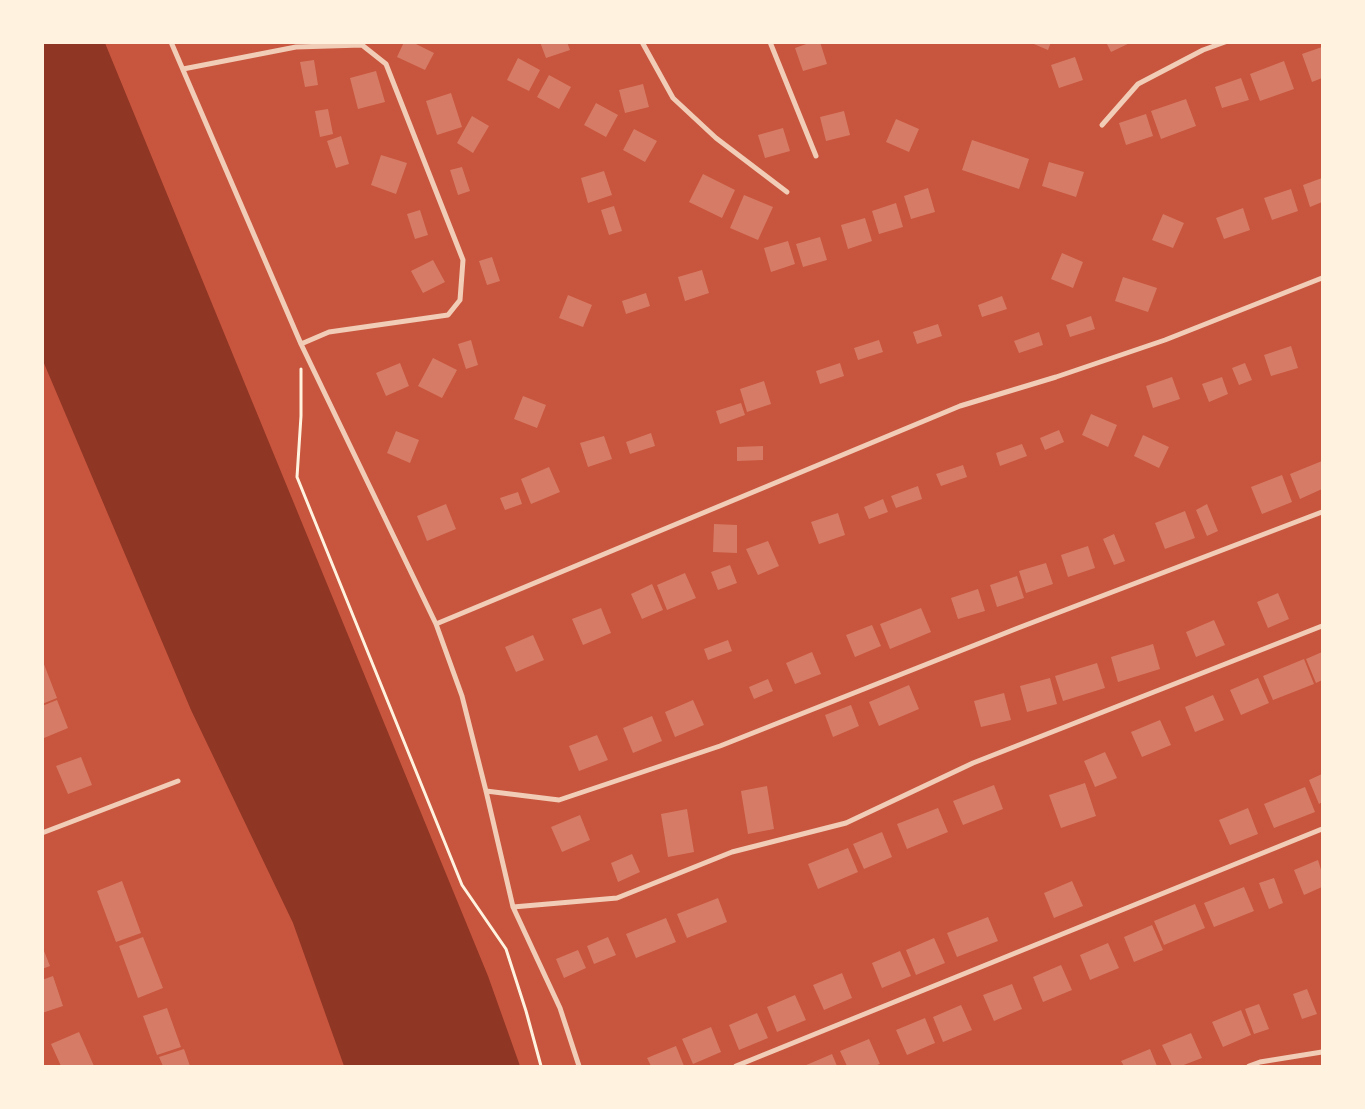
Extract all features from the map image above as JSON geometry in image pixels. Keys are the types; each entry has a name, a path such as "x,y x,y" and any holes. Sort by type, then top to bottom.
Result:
{"street":[{"path":"172,42 301,344 436,624 462,696 513,907 560,1008 580,1066"},
{"path":"642,42 673,98 716,138 787,192"},
{"path":"770,42 816,156"},
{"path":"1200,42 1203,50"},
{"path":"1102,125 1138,84 1203,50 1225,42"},
{"path":"183,69 296,47 362,45 386,64 463,260 460,300 448,314 329,332 301,344"},
{"path":"436,624 960,406 1056,377 1165,340 1322,278"},
{"path":"486,791 558,800 720,746 1009,631 1322,512"},
{"path":"513,907 617,898 732,852 846,823 974,764 1322,626"},
{"path":"42,833 178,782"},
{"path":"736,1066 1322,829"},
{"path":"1249,1066 1260,1062 1322,1052"}],"path":[{"path":"301,344 297,477 462,885 506,949 541,1066"}],"shaded area":[{"path":"42,43 105,43 488,976 520,1066 344,1066 293,923 191,710 43,361"}],"building":[{"path":"404,42 412,42 434,53 425,70 397,57"},
{"path":"540,42 567,42 570,50 546,58"},
{"path":"812,42 820,42 827,64 803,71 795,48"},
{"path":"1029,42 1051,42 1048,50"},
{"path":"1106,42 1132,42 1111,52"},
{"path":"1322,47 1322,78 1312,82 1302,54"},
{"path":"1075,57 1083,80 1059,88 1051,65"},
{"path":"518,58 540,70 529,91 507,80"},
{"path":"314,60 318,85 305,87 300,62"},
{"path":"1284,61 1294,89 1260,101 1250,74"},
{"path":"376,71 385,102 358,109 350,78"},
{"path":"549,75 571,87 559,109 537,97"},
{"path":"1241,78 1249,100 1222,108 1215,87"},
{"path":"643,84 649,107 625,113 619,90"},
{"path":"451,93 462,127 437,135 426,101"},
{"path":"1186,99 1196,126 1161,139 1151,111"},
{"path":"596,103 618,115 606,137 584,125"},
{"path":"328,109 333,134 320,137 315,111"},
{"path":"844,111 850,135 826,141 820,117"},
{"path":"1146,114 1153,136 1126,145 1119,123"},
{"path":"472,116 489,126 473,153 457,143"},
{"path":"896,119 919,129 909,152 886,142"},
{"path":"783,128 790,151 765,158 758,135"},
{"path":"634,129 657,141 645,162 623,150"},
{"path":"341,136 349,164 336,168 327,141"},
{"path":"972,140 1029,159 1019,189 962,170"},
{"path":"381,155 407,163 396,194 371,185"},
{"path":"1049,162 1084,172 1076,197 1042,186"},
{"path":"462,167 470,191 458,195 450,170"},
{"path":"604,171 612,195 588,203 581,178"},
{"path":"703,174 735,190 722,218 689,202"},
{"path":"1322,178 1322,202 1310,207 1303,185"},
{"path":"928,188 935,212 911,219 904,196"},
{"path":"1291,189 1298,211 1272,220 1264,198"},
{"path":"744,195 773,207 758,240 730,228"},
{"path":"896,203 903,227 879,234 872,211"},
{"path":"614,206 622,231 609,235 601,210"},
{"path":"1243,208 1250,230 1224,239 1216,218"},
{"path":"420,210 428,235 415,239 407,214"},
{"path":"1163,214 1184,223 1173,248 1152,240"},
{"path":"865,218 872,241 848,249 841,225"},
{"path":"820,237 827,260 803,267 796,244"},
{"path":"788,241 795,264 771,272 764,248"},
{"path":"1062,253 1083,262 1073,288 1051,279"},
{"path":"492,257 500,281 487,285 479,261"},
{"path":"433,260 445,282 423,293 411,271"},
{"path":"702,270 709,293 685,301 678,277"},
{"path":"1123,277 1157,288 1148,312 1115,301"},
{"path":"646,293 650,306 626,314 622,301"},
{"path":"568,295 592,305 583,327 559,318"},
{"path":"1002,296 1007,309 982,317 978,305"},
{"path":"1091,316 1095,329 1070,337 1066,325"},
{"path":"938,324 942,336 917,344 913,332"},
{"path":"1039,332 1043,345 1019,353 1014,341"},
{"path":"471,340 478,365 466,369 458,344"},
{"path":"879,340 883,352 858,360 854,348"},
{"path":"1291,346 1298,368 1271,376 1264,355"},
{"path":"433,358 457,370 442,398 418,386"},
{"path":"400,363 409,386 386,396 376,373"},
{"path":"840,363 844,376 820,384 816,371"},
{"path":"1245,363 1252,380 1239,385 1232,368"},
{"path":"1172,377 1180,399 1153,408 1146,386"},
{"path":"1222,377 1228,394 1209,402 1202,384"},
{"path":"764,381 771,404 747,412 740,389"},
{"path":"523,396 546,405 537,428 514,419"},
{"path":"741,403 745,415 720,424 716,411"},
{"path":"1091,414 1117,425 1108,447 1082,435"},
{"path":"1059,430 1064,442 1045,450 1040,438"},
{"path":"396,431 419,440 410,463 387,453"},
{"path":"651,433 655,446 630,454 626,442"},
{"path":"1143,435 1169,447 1159,468 1134,456"},
{"path":"604,436 612,459 588,467 580,443"},
{"path":"1022,444 1027,456 1000,466 996,453"},
{"path":"763,446 763,460 737,461 737,447"},
{"path":"1322,461 1322,489 1300,499 1290,474"},
{"path":"963,465 967,477 941,486 936,474"},
{"path":"549,467 560,492 531,504 521,479"},
{"path":"1282,475 1292,502 1262,514 1251,487"},
{"path":"918,486 922,499 896,508 891,496"},
{"path":"518,492 522,504 505,510 500,498"},
{"path":"883,499 888,512 869,519 864,507"},
{"path":"446,504 456,529 427,541 417,516"},
{"path":"1207,504 1218,531 1207,536 1196,510"},
{"path":"1185,511 1195,538 1165,549 1155,523"},
{"path":"838,513 845,535 819,544 811,522"},
{"path":"714,524 737,525 737,553 713,552"},
{"path":"1114,534 1125,561 1114,565 1103,539"},
{"path":"768,541 779,566 758,575 746,549"},
{"path":"1088,546 1095,568 1068,577 1061,555"},
{"path":"1046,563 1053,584 1026,593 1019,571"},
{"path":"730,565 737,583 718,590 711,572"},
{"path":"685,573 696,598 667,610 657,585"},
{"path":"1017,576 1024,598 997,607 990,585"},
{"path":"652,584 663,610 642,619 631,594"},
{"path":"978,589 985,611 958,619 951,598"},
{"path":"1278,593 1289,619 1268,628 1257,602"},
{"path":"601,608 611,633 583,645 572,619"},
{"path":"921,608 931,632 890,649 880,624"},
{"path":"1214,620 1225,645 1196,657 1186,632"},
{"path":"872,625 881,646 855,657 846,635"},
{"path":"533,635 544,660 516,672 505,647"},
{"path":"728,640 732,651 708,660 704,649"},
{"path":"1153,644 1160,669 1118,682 1111,657"},
{"path":"812,652 821,674 795,684 786,663"},
{"path":"1322,652 1322,680 1316,683 1306,659"},
{"path":"42,659 57,698 42,704"},
{"path":"1304,659 1314,684 1273,700 1263,676"},
{"path":"1097,663 1105,688 1063,701 1055,676"},
{"path":"1050,678 1057,704 1027,712 1020,686"},
{"path":"1258,678 1269,703 1241,715 1230,690"},
{"path":"768,679 773,691 754,699 749,687"},
{"path":"909,685 919,709 879,726 869,702"},
{"path":"1004,693 1011,720 981,727 974,701"},
{"path":"1213,695 1224,720 1195,732 1185,707"},
{"path":"57,700 68,728 44,738 42,733 42,706"},
{"path":"693,700 704,725 675,737 665,712"},
{"path":"851,705 859,726 833,737 825,715"},
{"path":"652,716 662,741 633,753 623,728"},
{"path":"1160,720 1171,745 1142,757 1131,732"},
{"path":"597,735 608,760 579,771 569,746"},
{"path":"1105,752 1117,778 1095,787 1084,761"},
{"path":"81,757 92,785 68,794 56,766"},
{"path":"1322,774 1322,802 1319,804 1309,780"},
{"path":"1085,783 1096,816 1061,828 1049,795"},
{"path":"994,785 1003,809 963,825 953,801"},
{"path":"767,786 774,829 748,834 741,791"},
{"path":"1305,787 1315,812 1274,828 1264,804"},
{"path":"938,808 948,832 907,849 897,824"},
{"path":"1248,808 1258,834 1230,845 1219,820"},
{"path":"687,809 694,852 668,857 661,814"},
{"path":"580,815 590,840 562,852 551,827"},
{"path":"882,832 892,857 864,869 853,844"},
{"path":"848,848 858,872 818,889 808,864"},
{"path":"632,854 640,872 618,882 611,863"},
{"path":"1318,860 1322,873 1322,887 1304,895 1294,870"},
{"path":"1274,878 1283,903 1269,909 1259,883"},
{"path":"122,881 141,933 116,942 97,891"},
{"path":"1072,881 1083,906 1054,918 1044,893"},
{"path":"1244,887 1254,911 1214,927 1204,903"},
{"path":"718,898 727,922 687,938 677,914"},
{"path":"1195,904 1205,928 1164,945 1154,921"},
{"path":"988,917 998,941 957,957 947,933"},
{"path":"666,918 676,942 636,958 626,934"},
{"path":"1152,925 1163,950 1134,962 1124,937"},
{"path":"143,937 163,988 138,998 119,946"},
{"path":"608,937 616,955 594,964 587,946"},
{"path":"934,938 945,963 916,975 906,950"},
{"path":"1108,943 1119,968 1090,980 1080,955"},
{"path":"42,946 50,966 42,969"},
{"path":"578,950 586,968 564,978 556,959"},
{"path":"900,951 911,976 882,988 872,963"},
{"path":"1061,965 1072,990 1043,1002 1033,977"},
{"path":"842,973 852,998 824,1010 813,985"},
{"path":"53,976 63,1006 42,1013 42,980"},
{"path":"1012,984 1022,1009 994,1021 983,995"},
{"path":"1307,989 1317,1014 1302,1019 1293,994"},
{"path":"795,995 806,1020 777,1032 767,1007"},
{"path":"1259,1004 1269,1029 1254,1034 1245,1009"},
{"path":"961,1005 972,1030 943,1042 933,1017"},
{"path":"167,1008 181,1047 157,1055 143,1016"},
{"path":"1241,1010 1251,1035 1223,1047 1212,1022"},
{"path":"757,1013 768,1038 739,1050 729,1025"},
{"path":"925,1018 935,1043 907,1055 896,1030"},
{"path":"711,1027 721,1052 693,1064 682,1039"},
{"path":"79,1032 94,1066 61,1066 51,1044"},
{"path":"1191,1033 1202,1058 1181,1066 1172,1066 1162,1045"},
{"path":"869,1039 880,1064 874,1066 847,1066 840,1051"},
{"path":"676,1046 684,1066 651,1066 647,1058"},
{"path":"184,1049 190,1066 163,1066 159,1057"},
{"path":"1150,1049 1157,1066 1124,1066 1121,1061"},
{"path":"832,1054 837,1066 804,1066"}]}
